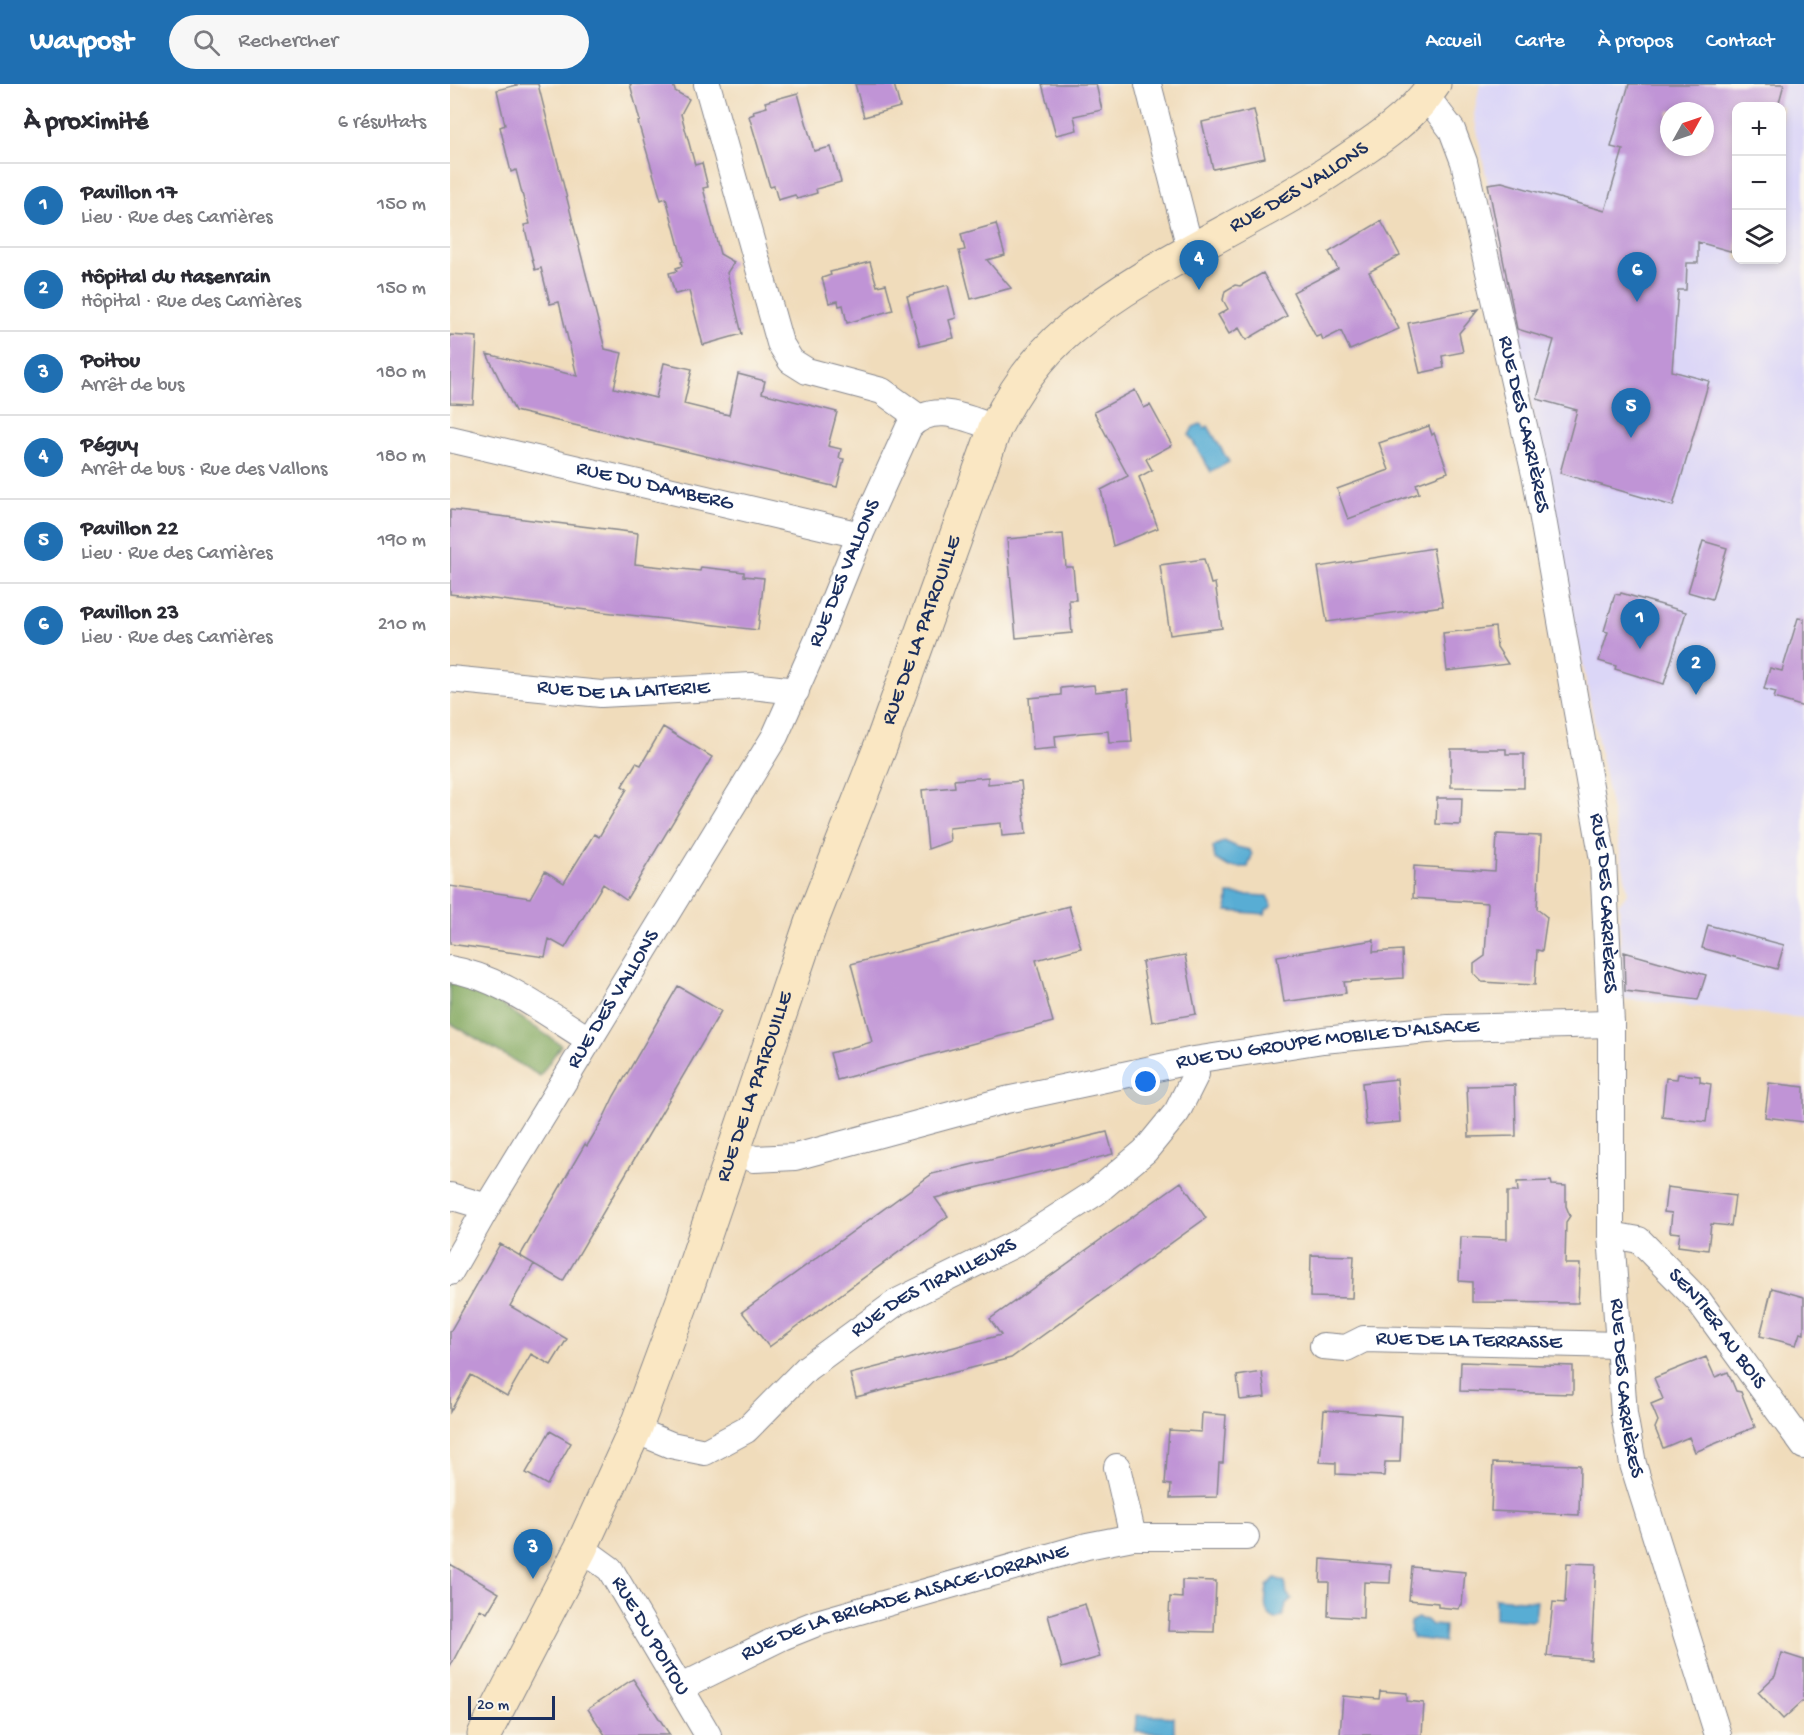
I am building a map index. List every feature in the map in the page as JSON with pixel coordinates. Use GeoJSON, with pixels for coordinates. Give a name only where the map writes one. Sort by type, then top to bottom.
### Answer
{"type":"FeatureCollection","features":[{"type":"Feature","properties":{"kind":"street"},"geometry":{"type":"LineString","coordinates":[[708,84],[780,344],[791,361],[807,371],[882,391],[918,417],[933,412],[948,413],[995,428]]}},
{"type":"Feature","properties":{"kind":"street"},"geometry":{"type":"LineString","coordinates":[[1148,84],[1191,252]]}},
{"type":"Feature","properties":{"kind":"street","name":"RUE DES VALLONS"},"geometry":{"type":"LineString","coordinates":[[995,428],[1011,396],[1068,331],[1124,291],[1313,183],[1370,145],[1430,90]]}},
{"type":"Feature","properties":{"kind":"street","name":"RUE DES CARRIÈRES"},"geometry":{"type":"LineString","coordinates":[[1430,90],[1452,130],[1464,162],[1536,479],[1603,860],[1611,1024],[1611,1235],[1624,1414],[1633,1464],[1718,1735]]}},
{"type":"Feature","properties":{"kind":"street","name":"RUE DES VALLONS"},"geometry":{"type":"LineString","coordinates":[[450,1272],[588,1039],[775,736],[796,691],[860,535],[909,427],[918,417]]}},
{"type":"Feature","properties":{"kind":"street","name":"RUE DE LA PATROUILLE"},"geometry":{"type":"LineString","coordinates":[[484,1735],[581,1548],[635,1430],[683,1299],[811,923],[881,744],[995,428]]}},
{"type":"Feature","properties":{"kind":"street","name":"RUE DU DAMBERG"},"geometry":{"type":"LineString","coordinates":[[450,439],[860,535]]}},
{"type":"Feature","properties":{"kind":"street","name":"RUE DE LA LAITERIE"},"geometry":{"type":"LineString","coordinates":[[450,680],[601,694],[752,686],[796,691]]}},
{"type":"Feature","properties":{"kind":"street"},"geometry":{"type":"LineString","coordinates":[[450,969],[468,972],[515,994],[588,1039]]}},
{"type":"Feature","properties":{"kind":"street","name":"RUE DU GROUPE MOBILE D'ALSACE"},"geometry":{"type":"LineString","coordinates":[[733,1151],[754,1159],[795,1156],[1006,1100],[1194,1060],[1323,1040],[1448,1028],[1611,1024]]}},
{"type":"Feature","properties":{"kind":"street","name":"RUE DES TIRAILLEURS"},"geometry":{"type":"LineString","coordinates":[[635,1430],[671,1445],[705,1452],[746,1430],[807,1368],[897,1302],[1017,1243],[1095,1193],[1145,1151],[1178,1112],[1196,1074],[1194,1060]]}},
{"type":"Feature","properties":{"kind":"street"},"geometry":{"type":"LineString","coordinates":[[450,1196],[487,1207]]}},
{"type":"Feature","properties":{"kind":"street","name":"SENTIER AU BOIS"},"geometry":{"type":"LineString","coordinates":[[1611,1235],[1639,1240],[1699,1301],[1804,1446]]}},
{"type":"Feature","properties":{"kind":"street","name":"RUE DE LA TERRASSE"},"geometry":{"type":"LineString","coordinates":[[1323,1346],[1346,1348],[1364,1339],[1619,1344]]}},
{"type":"Feature","properties":{"kind":"street"},"geometry":{"type":"LineString","coordinates":[[1117,1467],[1133,1537]]}},
{"type":"Feature","properties":{"kind":"street","name":"RUE DE LA BRIGADE ALSACE-LORRAINE"},"geometry":{"type":"LineString","coordinates":[[681,1687],[782,1637],[817,1623],[1087,1546],[1133,1537],[1246,1538]]}},
{"type":"Feature","properties":{"kind":"street","name":"RUE DU POITOU"},"geometry":{"type":"LineString","coordinates":[[581,1548],[610,1569],[708,1735]]}},
{"type":"Feature","properties":{"kind":"shaded area"},"geometry":{"type":"Polygon","coordinates":[[[1480,84],[1804,84],[1804,1018],[1623,999],[1619,904],[1628,892],[1474,115],[1480,84]]]}},
{"type":"Feature","properties":{"kind":"green space"},"geometry":{"type":"Polygon","coordinates":[[[450,983],[476,987],[561,1045],[540,1076],[450,1023],[450,983]]]}},
{"type":"Feature","properties":{"kind":"water"},"geometry":{"type":"Polygon","coordinates":[[[1200,424],[1205,428],[1208,426],[1229,462],[1211,472],[1189,435],[1193,427],[1200,424]]]}},
{"type":"Feature","properties":{"kind":"water"},"geometry":{"type":"Polygon","coordinates":[[[1224,841],[1250,850],[1252,855],[1248,867],[1229,867],[1215,859],[1213,847],[1224,841]]]}},
{"type":"Feature","properties":{"kind":"water"},"geometry":{"type":"Polygon","coordinates":[[[1228,894],[1267,896],[1272,906],[1266,910],[1265,914],[1227,911],[1228,894]]]}},
{"type":"Feature","properties":{"kind":"water"},"geometry":{"type":"Polygon","coordinates":[[[1275,1578],[1285,1582],[1287,1594],[1292,1599],[1286,1605],[1283,1616],[1276,1619],[1271,1617],[1266,1610],[1267,1586],[1275,1578]]]}},
{"type":"Feature","properties":{"kind":"water"},"geometry":{"type":"Polygon","coordinates":[[[1495,1598],[1537,1601],[1535,1618],[1532,1621],[1495,1618],[1495,1598]]]}},
{"type":"Feature","properties":{"kind":"water"},"geometry":{"type":"Polygon","coordinates":[[[1417,1618],[1426,1620],[1431,1625],[1445,1626],[1444,1642],[1413,1638],[1410,1632],[1411,1623],[1417,1618]]]}},
{"type":"Feature","properties":{"kind":"water"},"geometry":{"type":"Polygon","coordinates":[[[1137,1715],[1174,1717],[1174,1734],[1136,1732],[1137,1715]]]}},
{"type":"Feature","properties":{"kind":"building"},"geometry":{"type":"Polygon","coordinates":[[[521,84],[538,84],[605,349],[622,353],[614,388],[656,398],[664,363],[692,369],[684,404],[729,415],[738,374],[765,381],[762,393],[837,412],[828,446],[841,449],[839,458],[844,459],[837,487],[515,411],[487,354],[577,376],[559,302],[550,304],[541,268],[535,270],[524,225],[530,224],[516,170],[511,172],[500,127],[505,125],[497,90],[521,84]]]}},
{"type":"Feature","properties":{"kind":"building"},"geometry":{"type":"Polygon","coordinates":[[[630,84],[673,84],[675,91],[689,99],[681,114],[695,165],[702,163],[708,187],[703,188],[720,254],[734,262],[727,273],[742,334],[703,345],[689,291],[675,294],[669,273],[677,271],[676,268],[682,266],[683,261],[666,198],[661,200],[638,122],[640,121],[630,84]]]}},
{"type":"Feature","properties":{"kind":"building"},"geometry":{"type":"Polygon","coordinates":[[[855,84],[894,84],[900,107],[864,117],[855,84]]]}},
{"type":"Feature","properties":{"kind":"building"},"geometry":{"type":"Polygon","coordinates":[[[1042,84],[1096,84],[1102,110],[1074,116],[1077,130],[1056,135],[1042,84]]]}},
{"type":"Feature","properties":{"kind":"building"},"geometry":{"type":"Polygon","coordinates":[[[1629,84],[1784,84],[1779,102],[1732,102],[1732,252],[1698,242],[1698,263],[1687,263],[1686,290],[1678,290],[1672,371],[1709,381],[1673,506],[1560,473],[1577,410],[1537,399],[1554,340],[1517,329],[1488,184],[1502,182],[1605,211],[1623,150],[1611,147],[1629,84]]]}},
{"type":"Feature","properties":{"kind":"building"},"geometry":{"type":"Polygon","coordinates":[[[798,93],[814,151],[831,147],[841,182],[816,189],[817,193],[797,199],[795,195],[778,200],[774,186],[770,187],[749,116],[754,114],[753,111],[767,107],[765,102],[798,93]]]}},
{"type":"Feature","properties":{"kind":"building"},"geometry":{"type":"Polygon","coordinates":[[[1254,110],[1265,158],[1213,169],[1202,122],[1254,110]]]}},
{"type":"Feature","properties":{"kind":"building"},"geometry":{"type":"Polygon","coordinates":[[[1381,221],[1400,255],[1369,272],[1399,329],[1350,350],[1341,331],[1323,340],[1321,335],[1316,337],[1293,292],[1338,269],[1329,252],[1381,221]]]}},
{"type":"Feature","properties":{"kind":"building"},"geometry":{"type":"Polygon","coordinates":[[[996,224],[1005,255],[987,260],[1011,288],[971,299],[959,251],[965,250],[961,234],[996,224]]]}},
{"type":"Feature","properties":{"kind":"building"},"geometry":{"type":"Polygon","coordinates":[[[870,262],[877,286],[886,284],[893,310],[847,323],[843,305],[839,306],[838,301],[829,303],[822,278],[831,275],[830,272],[870,262]]]}},
{"type":"Feature","properties":{"kind":"building"},"geometry":{"type":"Polygon","coordinates":[[[1263,273],[1287,316],[1246,340],[1239,328],[1229,334],[1218,315],[1228,309],[1223,300],[1225,291],[1235,285],[1240,286],[1263,273]]]}},
{"type":"Feature","properties":{"kind":"building"},"geometry":{"type":"Polygon","coordinates":[[[948,285],[956,318],[949,320],[954,338],[920,346],[907,296],[948,285]]]}},
{"type":"Feature","properties":{"kind":"building"},"geometry":{"type":"Polygon","coordinates":[[[1479,309],[1459,333],[1463,352],[1442,356],[1444,368],[1420,373],[1408,323],[1479,309]]]}},
{"type":"Feature","properties":{"kind":"building"},"geometry":{"type":"Polygon","coordinates":[[[450,335],[477,337],[473,404],[450,403],[450,335]]]}},
{"type":"Feature","properties":{"kind":"building"},"geometry":{"type":"Polygon","coordinates":[[[1135,390],[1144,408],[1150,405],[1172,445],[1146,459],[1152,470],[1139,477],[1158,528],[1113,546],[1101,490],[1128,476],[1094,412],[1135,390]]]}},
{"type":"Feature","properties":{"kind":"building"},"geometry":{"type":"Polygon","coordinates":[[[1429,426],[1432,435],[1434,433],[1448,472],[1416,484],[1419,493],[1348,519],[1337,489],[1389,470],[1379,443],[1429,426]]]}},
{"type":"Feature","properties":{"kind":"building"},"geometry":{"type":"Polygon","coordinates":[[[450,510],[638,533],[635,564],[700,571],[701,567],[744,572],[744,576],[764,578],[758,630],[450,594],[450,510]]]}},
{"type":"Feature","properties":{"kind":"building"},"geometry":{"type":"Polygon","coordinates":[[[1063,534],[1066,567],[1073,567],[1076,600],[1069,600],[1072,633],[1016,638],[1007,539],[1063,534]]]}},
{"type":"Feature","properties":{"kind":"building"},"geometry":{"type":"Polygon","coordinates":[[[1703,541],[1727,548],[1712,599],[1688,592],[1703,541]]]}},
{"type":"Feature","properties":{"kind":"building"},"geometry":{"type":"Polygon","coordinates":[[[1433,548],[1443,606],[1327,622],[1318,567],[1433,548]]]}},
{"type":"Feature","properties":{"kind":"building"},"geometry":{"type":"Polygon","coordinates":[[[1204,559],[1211,584],[1215,583],[1222,628],[1170,635],[1160,565],[1204,559]]]}},
{"type":"Feature","properties":{"kind":"building"},"geometry":{"type":"Polygon","coordinates":[[[1621,593],[1686,612],[1664,684],[1615,669],[1616,666],[1599,661],[1608,632],[1604,631],[1615,594],[1620,595],[1621,593]]]}},
{"type":"Feature","properties":{"kind":"building"},"geometry":{"type":"Polygon","coordinates":[[[1798,618],[1804,619],[1804,707],[1774,698],[1776,692],[1764,689],[1770,668],[1782,671],[1798,618]]]}},
{"type":"Feature","properties":{"kind":"building"},"geometry":{"type":"Polygon","coordinates":[[[1495,627],[1497,647],[1508,664],[1447,671],[1443,633],[1495,627]]]}},
{"type":"Feature","properties":{"kind":"building"},"geometry":{"type":"Polygon","coordinates":[[[1094,685],[1095,692],[1128,689],[1132,742],[1109,743],[1108,731],[1082,733],[1055,736],[1056,748],[1033,750],[1029,698],[1061,695],[1061,688],[1094,685]]]}},
{"type":"Feature","properties":{"kind":"building"},"geometry":{"type":"Polygon","coordinates":[[[663,727],[712,757],[626,900],[603,884],[565,948],[549,939],[545,957],[450,944],[450,886],[530,898],[545,871],[564,883],[594,834],[599,837],[627,789],[622,786],[636,763],[641,765],[663,727]]]}},
{"type":"Feature","properties":{"kind":"building"},"geometry":{"type":"Polygon","coordinates":[[[1451,749],[1506,749],[1506,754],[1524,754],[1524,788],[1451,787],[1451,749]]]}},
{"type":"Feature","properties":{"kind":"building"},"geometry":{"type":"Polygon","coordinates":[[[988,777],[988,784],[1021,781],[1026,834],[1002,836],[1001,823],[949,828],[950,841],[928,849],[922,790],[955,787],[954,780],[988,777]]]}},
{"type":"Feature","properties":{"kind":"building"},"geometry":{"type":"Polygon","coordinates":[[[1437,798],[1462,798],[1461,825],[1436,824],[1437,798]]]}},
{"type":"Feature","properties":{"kind":"building"},"geometry":{"type":"Polygon","coordinates":[[[1497,834],[1541,836],[1537,909],[1547,917],[1542,951],[1537,950],[1535,985],[1482,982],[1474,974],[1474,964],[1485,956],[1488,903],[1413,898],[1414,866],[1495,871],[1497,834]]]}},
{"type":"Feature","properties":{"kind":"building"},"geometry":{"type":"Polygon","coordinates":[[[1069,906],[1081,948],[1036,960],[1053,1022],[837,1080],[830,1053],[872,1042],[851,964],[1069,906]]]}},
{"type":"Feature","properties":{"kind":"building"},"geometry":{"type":"Polygon","coordinates":[[[1708,925],[1784,945],[1777,969],[1702,948],[1708,925]]]}},
{"type":"Feature","properties":{"kind":"building"},"geometry":{"type":"Polygon","coordinates":[[[1374,940],[1373,952],[1402,950],[1403,978],[1344,982],[1346,993],[1284,1002],[1277,956],[1374,940]]]}},
{"type":"Feature","properties":{"kind":"building"},"geometry":{"type":"Polygon","coordinates":[[[1624,952],[1706,975],[1698,1000],[1625,991],[1624,952]]]}},
{"type":"Feature","properties":{"kind":"building"},"geometry":{"type":"Polygon","coordinates":[[[1185,955],[1196,1014],[1152,1022],[1142,962],[1185,955]]]}},
{"type":"Feature","properties":{"kind":"building"},"geometry":{"type":"Polygon","coordinates":[[[678,986],[721,1011],[563,1281],[520,1256],[585,1144],[587,1146],[602,1121],[614,1096],[678,986]]]}},
{"type":"Feature","properties":{"kind":"building"},"geometry":{"type":"Polygon","coordinates":[[[1678,1074],[1700,1076],[1700,1082],[1711,1084],[1706,1122],[1662,1117],[1666,1078],[1677,1079],[1678,1074]]]}},
{"type":"Feature","properties":{"kind":"building"},"geometry":{"type":"Polygon","coordinates":[[[1397,1079],[1400,1122],[1366,1125],[1362,1083],[1397,1079]]]}},
{"type":"Feature","properties":{"kind":"building"},"geometry":{"type":"Polygon","coordinates":[[[1769,1083],[1804,1087],[1804,1122],[1765,1117],[1769,1083]]]}},
{"type":"Feature","properties":{"kind":"building"},"geometry":{"type":"Polygon","coordinates":[[[1515,1085],[1516,1136],[1469,1137],[1467,1086],[1515,1085]]]}},
{"type":"Feature","properties":{"kind":"building"},"geometry":{"type":"Polygon","coordinates":[[[1107,1132],[1113,1154],[935,1198],[948,1216],[769,1347],[742,1312],[932,1174],[1107,1132]]]}},
{"type":"Feature","properties":{"kind":"building"},"geometry":{"type":"Polygon","coordinates":[[[1551,1181],[1552,1185],[1566,1186],[1566,1206],[1570,1216],[1566,1222],[1565,1264],[1580,1264],[1578,1303],[1472,1302],[1472,1282],[1459,1281],[1461,1237],[1507,1239],[1507,1192],[1518,1192],[1517,1182],[1551,1181]]]}},
{"type":"Feature","properties":{"kind":"building"},"geometry":{"type":"Polygon","coordinates":[[[1181,1182],[1206,1218],[1011,1358],[856,1397],[850,1374],[1001,1335],[990,1319],[1181,1182]]]}},
{"type":"Feature","properties":{"kind":"building"},"geometry":{"type":"Polygon","coordinates":[[[1667,1187],[1735,1196],[1731,1226],[1711,1224],[1708,1250],[1678,1246],[1680,1233],[1670,1232],[1672,1213],[1664,1212],[1667,1187]]]}},
{"type":"Feature","properties":{"kind":"building"},"geometry":{"type":"Polygon","coordinates":[[[500,1244],[534,1264],[510,1306],[567,1339],[551,1365],[531,1354],[507,1396],[471,1375],[450,1412],[450,1332],[500,1244]]]}},
{"type":"Feature","properties":{"kind":"building"},"geometry":{"type":"Polygon","coordinates":[[[1311,1255],[1354,1256],[1352,1298],[1310,1297],[1311,1255]]]}},
{"type":"Feature","properties":{"kind":"building"},"geometry":{"type":"Polygon","coordinates":[[[1772,1288],[1804,1297],[1804,1334],[1800,1333],[1796,1345],[1760,1336],[1772,1288]]]}},
{"type":"Feature","properties":{"kind":"building"},"geometry":{"type":"Polygon","coordinates":[[[1706,1357],[1715,1377],[1728,1372],[1736,1391],[1741,1392],[1755,1427],[1695,1452],[1689,1437],[1663,1448],[1655,1428],[1658,1421],[1651,1404],[1663,1399],[1654,1378],[1706,1357]]]}},
{"type":"Feature","properties":{"kind":"building"},"geometry":{"type":"Polygon","coordinates":[[[1461,1362],[1573,1366],[1573,1394],[1460,1391],[1461,1362]]]}},
{"type":"Feature","properties":{"kind":"building"},"geometry":{"type":"Polygon","coordinates":[[[1262,1372],[1265,1397],[1240,1400],[1237,1376],[1262,1372]]]}},
{"type":"Feature","properties":{"kind":"building"},"geometry":{"type":"Polygon","coordinates":[[[1324,1410],[1402,1416],[1400,1462],[1385,1462],[1384,1476],[1336,1474],[1336,1463],[1320,1462],[1324,1410]]]}},
{"type":"Feature","properties":{"kind":"building"},"geometry":{"type":"Polygon","coordinates":[[[1202,1413],[1226,1415],[1223,1463],[1219,1463],[1217,1497],[1170,1498],[1171,1485],[1165,1484],[1169,1430],[1201,1432],[1202,1413]]]}},
{"type":"Feature","properties":{"kind":"building"},"geometry":{"type":"Polygon","coordinates":[[[550,1431],[571,1443],[547,1485],[526,1473],[550,1431]]]}},
{"type":"Feature","properties":{"kind":"building"},"geometry":{"type":"Polygon","coordinates":[[[1493,1463],[1580,1465],[1579,1515],[1491,1511],[1493,1463]]]}},
{"type":"Feature","properties":{"kind":"building"},"geometry":{"type":"Polygon","coordinates":[[[1321,1559],[1391,1565],[1390,1583],[1364,1582],[1363,1618],[1328,1616],[1329,1582],[1320,1582],[1321,1559]]]}},
{"type":"Feature","properties":{"kind":"building"},"geometry":{"type":"Polygon","coordinates":[[[1567,1563],[1596,1564],[1591,1660],[1547,1656],[1553,1602],[1565,1603],[1567,1563]]]}},
{"type":"Feature","properties":{"kind":"building"},"geometry":{"type":"Polygon","coordinates":[[[450,1564],[499,1593],[487,1613],[480,1609],[450,1667],[450,1564]]]}},
{"type":"Feature","properties":{"kind":"building"},"geometry":{"type":"Polygon","coordinates":[[[1412,1567],[1465,1572],[1462,1605],[1459,1609],[1438,1607],[1438,1603],[1409,1600],[1412,1567]]]}},
{"type":"Feature","properties":{"kind":"building"},"geometry":{"type":"Polygon","coordinates":[[[1182,1580],[1216,1581],[1214,1632],[1168,1631],[1170,1597],[1182,1598],[1182,1580]]]}},
{"type":"Feature","properties":{"kind":"building"},"geometry":{"type":"Polygon","coordinates":[[[1085,1604],[1100,1657],[1062,1668],[1048,1615],[1085,1604]]]}},
{"type":"Feature","properties":{"kind":"building"},"geometry":{"type":"Polygon","coordinates":[[[1782,1653],[1804,1660],[1804,1700],[1783,1719],[1758,1692],[1775,1676],[1782,1653]]]}},
{"type":"Feature","properties":{"kind":"building"},"geometry":{"type":"Polygon","coordinates":[[[633,1679],[670,1735],[605,1735],[588,1709],[633,1679]]]}},
{"type":"Feature","properties":{"kind":"building"},"geometry":{"type":"Polygon","coordinates":[[[1380,1691],[1407,1693],[1407,1701],[1424,1703],[1422,1735],[1340,1735],[1343,1696],[1379,1699],[1380,1691]]]}},
{"type":"Feature","properties":{"kind":"place","name":"Péguy"},"geometry":{"type":"Point","coordinates":[1199,290]}},
{"type":"Feature","properties":{"kind":"place","name":"Pavillon 23"},"geometry":{"type":"Point","coordinates":[1637,302]}},
{"type":"Feature","properties":{"kind":"place","name":"Pavillon 22"},"geometry":{"type":"Point","coordinates":[1631,438]}},
{"type":"Feature","properties":{"kind":"place","name":"Pavillon 17"},"geometry":{"type":"Point","coordinates":[1640,649]}},
{"type":"Feature","properties":{"kind":"place","name":"Hôpital du Hasenrain"},"geometry":{"type":"Point","coordinates":[1696,695]}},
{"type":"Feature","properties":{"kind":"place","name":"Poitou"},"geometry":{"type":"Point","coordinates":[533,1579]}}]}
